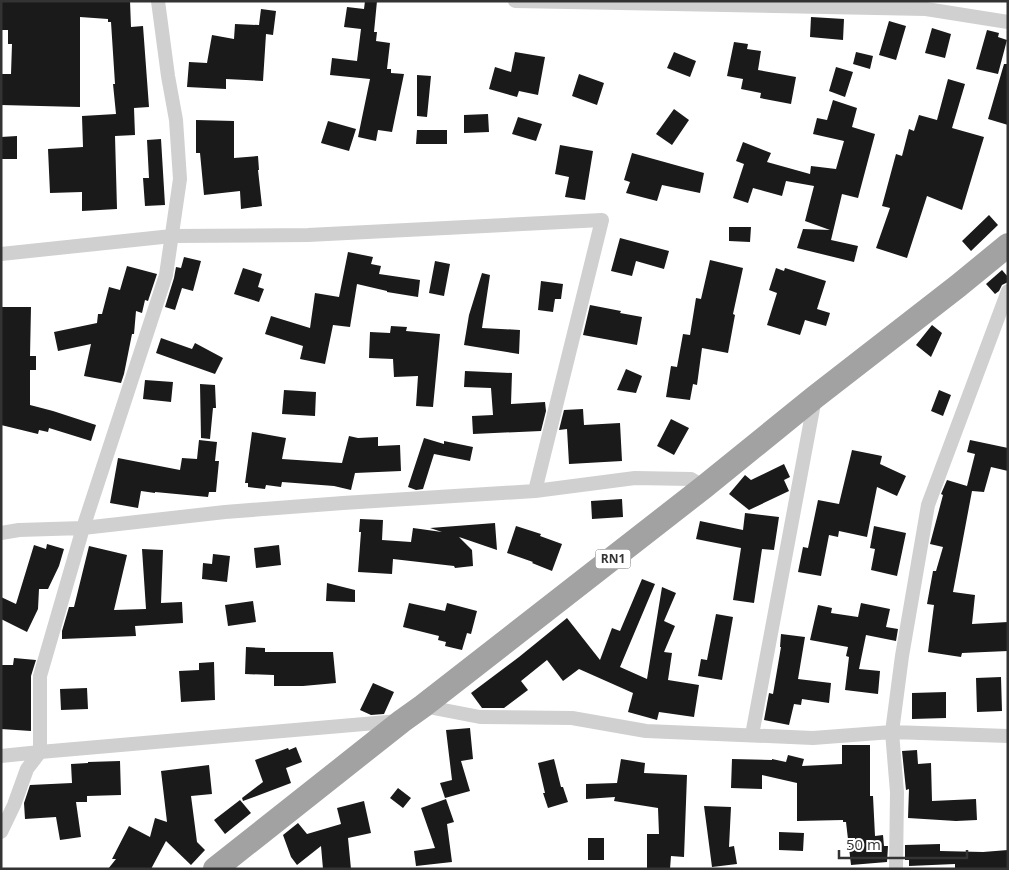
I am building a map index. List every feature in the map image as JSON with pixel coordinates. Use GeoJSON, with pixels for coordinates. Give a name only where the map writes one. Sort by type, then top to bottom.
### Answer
{"type":"FeatureCollection","features":[{"type":"Feature","properties":{"kind":"highway","name":"RN1"},"geometry":{"type":"LineString","coordinates":[[215,869],[402,721],[704,487],[1008,245]]}},
{"type":"Feature","properties":{"kind":"street"},"geometry":{"type":"LineString","coordinates":[[1,832],[14,805],[27,769],[40,752],[40,676],[83,528],[166,275],[180,179],[176,120],[158,1]]}},
{"type":"Feature","properties":{"kind":"street"},"geometry":{"type":"LineString","coordinates":[[515,1],[926,9],[1008,22]]}},
{"type":"Feature","properties":{"kind":"street"},"geometry":{"type":"LineString","coordinates":[[1,254],[172,236],[308,235],[602,220],[534,491]]}},
{"type":"Feature","properties":{"kind":"street"},"geometry":{"type":"LineString","coordinates":[[896,869],[898,792],[892,732],[902,656],[928,505],[1008,291]]}},
{"type":"Feature","properties":{"kind":"street"},"geometry":{"type":"LineString","coordinates":[[752,735],[815,397]]}},
{"type":"Feature","properties":{"kind":"street"},"geometry":{"type":"LineString","coordinates":[[1,533],[19,530],[83,528],[225,512],[534,491],[635,478],[691,479],[704,487]]}},
{"type":"Feature","properties":{"kind":"street"},"geometry":{"type":"LineString","coordinates":[[423,706],[480,717],[572,718],[646,731],[814,738],[892,732],[1008,736]]}},
{"type":"Feature","properties":{"kind":"street"},"geometry":{"type":"LineString","coordinates":[[1,756],[402,721]]}},
{"type":"Feature","properties":{"kind":"building"},"geometry":{"type":"Polygon","coordinates":[[[1,1],[130,1],[131,27],[143,26],[149,107],[134,108],[135,135],[115,136],[117,209],[82,211],[82,192],[50,193],[48,149],[83,147],[82,116],[116,114],[111,22],[108,22],[108,19],[80,17],[80,107],[1,105],[1,74],[11,74],[12,44],[8,44],[8,30],[1,30],[1,1]]]}},
{"type":"Feature","properties":{"kind":"building"},"geometry":{"type":"Polygon","coordinates":[[[365,1],[377,1],[374,32],[377,32],[376,41],[390,43],[387,69],[391,69],[391,73],[404,74],[392,132],[378,130],[376,141],[358,137],[370,79],[330,75],[332,58],[357,61],[361,29],[344,27],[347,7],[364,9],[365,1]]]}},
{"type":"Feature","properties":{"kind":"building"},"geometry":{"type":"Polygon","coordinates":[[[261,9],[276,11],[273,35],[266,34],[263,81],[226,79],[226,89],[187,87],[189,62],[207,63],[212,35],[234,39],[235,24],[259,25],[261,9]]]}},
{"type":"Feature","properties":{"kind":"building"},"geometry":{"type":"Polygon","coordinates":[[[811,17],[844,19],[843,40],[810,37],[811,17]]]}},
{"type":"Feature","properties":{"kind":"building"},"geometry":{"type":"Polygon","coordinates":[[[889,21],[906,26],[896,60],[879,55],[889,21]]]}},
{"type":"Feature","properties":{"kind":"building"},"geometry":{"type":"Polygon","coordinates":[[[932,28],[951,34],[945,58],[925,53],[932,28]]]}},
{"type":"Feature","properties":{"kind":"building"},"geometry":{"type":"Polygon","coordinates":[[[987,30],[999,33],[998,37],[1007,40],[998,74],[976,69],[987,30]]]}},
{"type":"Feature","properties":{"kind":"building"},"geometry":{"type":"Polygon","coordinates":[[[734,42],[748,44],[747,49],[761,51],[758,70],[796,77],[791,104],[760,98],[761,93],[741,89],[743,79],[727,76],[734,42]]]}},
{"type":"Feature","properties":{"kind":"building"},"geometry":{"type":"Polygon","coordinates":[[[515,52],[545,57],[538,95],[519,91],[517,97],[489,89],[495,67],[511,72],[515,52]]]}},
{"type":"Feature","properties":{"kind":"building"},"geometry":{"type":"Polygon","coordinates":[[[674,52],[696,61],[690,77],[667,68],[674,52]]]}},
{"type":"Feature","properties":{"kind":"building"},"geometry":{"type":"Polygon","coordinates":[[[856,52],[873,56],[870,69],[853,64],[856,52]]]}},
{"type":"Feature","properties":{"kind":"building"},"geometry":{"type":"Polygon","coordinates":[[[1004,64],[1008,64],[1008,125],[988,119],[1004,64]]]}},
{"type":"Feature","properties":{"kind":"building"},"geometry":{"type":"Polygon","coordinates":[[[836,67],[853,72],[845,97],[829,91],[836,67]]]}},
{"type":"Feature","properties":{"kind":"building"},"geometry":{"type":"Polygon","coordinates":[[[579,74],[604,83],[597,105],[572,96],[579,74]]]}},
{"type":"Feature","properties":{"kind":"building"},"geometry":{"type":"Polygon","coordinates":[[[417,75],[431,76],[427,117],[417,116],[417,75]]]}},
{"type":"Feature","properties":{"kind":"building"},"geometry":{"type":"Polygon","coordinates":[[[948,79],[965,84],[952,128],[984,137],[962,210],[927,196],[907,258],[876,248],[890,208],[882,206],[896,154],[902,156],[909,129],[914,131],[919,115],[937,120],[948,79]]]}},
{"type":"Feature","properties":{"kind":"building"},"geometry":{"type":"Polygon","coordinates":[[[833,100],[857,108],[852,127],[875,134],[858,198],[842,194],[831,240],[858,246],[854,262],[797,248],[803,229],[830,230],[805,221],[814,186],[786,181],[782,196],[753,188],[748,203],[733,198],[744,164],[736,161],[743,142],[771,153],[767,162],[810,174],[811,166],[836,169],[844,141],[813,134],[817,118],[827,120],[833,100]]]}},
{"type":"Feature","properties":{"kind":"building"},"geometry":{"type":"Polygon","coordinates":[[[674,109],[689,120],[672,145],[656,134],[674,109]]]}},
{"type":"Feature","properties":{"kind":"building"},"geometry":{"type":"Polygon","coordinates":[[[488,114],[489,132],[464,133],[464,115],[488,114]]]}},
{"type":"Feature","properties":{"kind":"building"},"geometry":{"type":"Polygon","coordinates":[[[518,117],[542,124],[536,141],[512,134],[518,117]]]}},
{"type":"Feature","properties":{"kind":"building"},"geometry":{"type":"Polygon","coordinates":[[[196,120],[234,121],[234,158],[258,156],[262,206],[241,209],[240,191],[204,195],[200,153],[196,153],[196,120]]]}},
{"type":"Feature","properties":{"kind":"building"},"geometry":{"type":"Polygon","coordinates":[[[328,121],[356,129],[349,151],[321,143],[328,121]]]}},
{"type":"Feature","properties":{"kind":"building"},"geometry":{"type":"Polygon","coordinates":[[[417,130],[447,130],[447,144],[416,144],[417,130]]]}},
{"type":"Feature","properties":{"kind":"building"},"geometry":{"type":"Polygon","coordinates":[[[17,136],[17,159],[1,159],[1,137],[17,136]]]}},
{"type":"Feature","properties":{"kind":"building"},"geometry":{"type":"Polygon","coordinates":[[[161,139],[165,205],[145,206],[143,178],[149,178],[147,140],[161,139]]]}},
{"type":"Feature","properties":{"kind":"building"},"geometry":{"type":"Polygon","coordinates":[[[560,145],[593,151],[585,200],[565,197],[569,177],[555,174],[560,145]]]}},
{"type":"Feature","properties":{"kind":"building"},"geometry":{"type":"Polygon","coordinates":[[[632,153],[704,173],[700,193],[662,185],[657,201],[626,193],[630,182],[624,180],[632,153]]]}},
{"type":"Feature","properties":{"kind":"building"},"geometry":{"type":"Polygon","coordinates":[[[989,215],[998,225],[971,251],[962,241],[989,215]]]}},
{"type":"Feature","properties":{"kind":"building"},"geometry":{"type":"Polygon","coordinates":[[[729,227],[751,227],[750,242],[729,241],[729,227]]]}},
{"type":"Feature","properties":{"kind":"building"},"geometry":{"type":"Polygon","coordinates":[[[620,238],[669,251],[664,269],[636,261],[632,276],[611,271],[620,238]]]}},
{"type":"Feature","properties":{"kind":"building"},"geometry":{"type":"Polygon","coordinates":[[[348,252],[373,257],[371,264],[381,266],[379,274],[420,280],[418,297],[387,292],[357,284],[350,327],[333,325],[325,364],[300,359],[303,346],[265,334],[271,316],[310,328],[315,293],[339,297],[348,252]]]}},
{"type":"Feature","properties":{"kind":"building"},"geometry":{"type":"Polygon","coordinates":[[[184,257],[201,261],[193,291],[182,288],[175,310],[165,307],[176,267],[181,268],[184,257]]]}},
{"type":"Feature","properties":{"kind":"building"},"geometry":{"type":"Polygon","coordinates":[[[710,260],[743,268],[733,314],[735,315],[728,353],[702,348],[697,385],[693,384],[690,400],[666,397],[671,366],[677,367],[683,334],[690,335],[696,298],[701,299],[710,260]]]}},
{"type":"Feature","properties":{"kind":"building"},"geometry":{"type":"Polygon","coordinates":[[[435,261],[450,264],[444,296],[429,293],[435,261]]]}},
{"type":"Feature","properties":{"kind":"building"},"geometry":{"type":"Polygon","coordinates":[[[127,266],[157,274],[148,301],[145,300],[142,313],[136,311],[134,334],[132,334],[121,383],[84,376],[91,344],[58,351],[54,332],[97,323],[98,314],[102,314],[109,287],[120,290],[127,266]]]}},
{"type":"Feature","properties":{"kind":"building"},"geometry":{"type":"Polygon","coordinates":[[[243,268],[262,274],[258,287],[264,289],[259,302],[234,294],[243,268]]]}},
{"type":"Feature","properties":{"kind":"building"},"geometry":{"type":"Polygon","coordinates":[[[776,268],[784,271],[785,268],[826,281],[817,309],[830,313],[826,326],[805,320],[800,335],[767,325],[777,293],[769,290],[776,268]]]}},
{"type":"Feature","properties":{"kind":"building"},"geometry":{"type":"Polygon","coordinates":[[[1002,270],[1008,277],[1008,282],[1002,285],[995,294],[986,284],[1002,270]]]}},
{"type":"Feature","properties":{"kind":"building"},"geometry":{"type":"Polygon","coordinates":[[[482,273],[490,275],[482,328],[520,330],[519,354],[464,345],[469,315],[482,273]]]}},
{"type":"Feature","properties":{"kind":"building"},"geometry":{"type":"Polygon","coordinates":[[[541,281],[563,284],[561,299],[555,299],[553,312],[538,310],[541,281]]]}},
{"type":"Feature","properties":{"kind":"building"},"geometry":{"type":"Polygon","coordinates":[[[590,305],[642,317],[637,345],[583,335],[590,305]]]}},
{"type":"Feature","properties":{"kind":"building"},"geometry":{"type":"Polygon","coordinates":[[[1,307],[31,307],[30,356],[36,356],[36,370],[30,370],[30,405],[96,425],[91,441],[49,428],[48,432],[39,430],[38,434],[1,425],[1,307]]]}},
{"type":"Feature","properties":{"kind":"building"},"geometry":{"type":"Polygon","coordinates":[[[932,325],[942,333],[931,357],[916,345],[932,325]]]}},
{"type":"Feature","properties":{"kind":"building"},"geometry":{"type":"Polygon","coordinates":[[[391,326],[407,327],[406,331],[440,334],[433,407],[416,406],[418,376],[394,377],[393,359],[369,358],[370,332],[390,333],[391,326]]]}},
{"type":"Feature","properties":{"kind":"building"},"geometry":{"type":"Polygon","coordinates":[[[161,338],[192,349],[195,343],[223,358],[215,374],[156,353],[161,338]]]}},
{"type":"Feature","properties":{"kind":"building"},"geometry":{"type":"Polygon","coordinates":[[[626,369],[642,376],[636,393],[617,390],[626,369]]]}},
{"type":"Feature","properties":{"kind":"building"},"geometry":{"type":"Polygon","coordinates":[[[465,371],[512,373],[511,404],[545,402],[546,411],[541,431],[473,434],[472,416],[493,415],[491,388],[464,387],[465,371]]]}},
{"type":"Feature","properties":{"kind":"building"},"geometry":{"type":"Polygon","coordinates":[[[145,380],[173,382],[171,402],[143,399],[145,380]]]}},
{"type":"Feature","properties":{"kind":"building"},"geometry":{"type":"Polygon","coordinates":[[[200,384],[215,385],[216,408],[213,408],[210,439],[201,438],[200,384]]]}},
{"type":"Feature","properties":{"kind":"building"},"geometry":{"type":"Polygon","coordinates":[[[284,390],[316,392],[315,416],[282,414],[284,390]]]}},
{"type":"Feature","properties":{"kind":"building"},"geometry":{"type":"Polygon","coordinates":[[[939,390],[951,395],[943,416],[931,411],[939,390]]]}},
{"type":"Feature","properties":{"kind":"building"},"geometry":{"type":"Polygon","coordinates":[[[583,409],[584,425],[620,423],[622,461],[569,464],[567,429],[559,430],[564,410],[583,409]]]}},
{"type":"Feature","properties":{"kind":"building"},"geometry":{"type":"Polygon","coordinates":[[[671,419],[689,428],[674,455],[657,446],[671,419]]]}},
{"type":"Feature","properties":{"kind":"building"},"geometry":{"type":"Polygon","coordinates":[[[252,432],[286,438],[282,459],[342,463],[349,436],[358,438],[378,437],[378,446],[400,445],[401,471],[355,473],[351,490],[334,486],[282,482],[281,487],[266,485],[265,489],[248,487],[248,483],[245,483],[252,432]]]}},
{"type":"Feature","properties":{"kind":"building"},"geometry":{"type":"Polygon","coordinates":[[[424,438],[444,444],[444,441],[473,447],[470,461],[434,454],[423,489],[416,490],[408,487],[424,438]]]}},
{"type":"Feature","properties":{"kind":"building"},"geometry":{"type":"Polygon","coordinates":[[[199,440],[217,442],[215,461],[219,461],[216,492],[209,492],[208,497],[141,491],[138,508],[110,503],[118,458],[180,470],[182,458],[197,459],[199,440]]]}},
{"type":"Feature","properties":{"kind":"building"},"geometry":{"type":"Polygon","coordinates":[[[970,440],[1008,448],[1008,471],[991,467],[984,492],[972,491],[953,592],[975,595],[972,624],[1008,622],[1008,651],[962,653],[961,657],[928,652],[934,605],[927,604],[933,571],[936,571],[943,547],[930,544],[943,495],[941,494],[947,480],[967,486],[975,454],[967,452],[970,440]]]}},
{"type":"Feature","properties":{"kind":"building"},"geometry":{"type":"Polygon","coordinates":[[[852,450],[882,456],[880,464],[906,476],[897,496],[877,487],[867,537],[839,531],[838,537],[829,535],[821,576],[798,572],[803,547],[808,548],[818,500],[839,504],[852,450]]]}},
{"type":"Feature","properties":{"kind":"building"},"geometry":{"type":"Polygon","coordinates":[[[784,464],[790,477],[784,480],[789,491],[749,510],[729,494],[745,475],[751,480],[784,464]]]}},
{"type":"Feature","properties":{"kind":"building"},"geometry":{"type":"Polygon","coordinates":[[[622,499],[623,517],[592,519],[591,501],[622,499]]]}},
{"type":"Feature","properties":{"kind":"building"},"geometry":{"type":"Polygon","coordinates":[[[745,513],[779,517],[774,550],[762,549],[754,603],[733,600],[741,548],[696,539],[700,521],[743,530],[745,513]]]}},
{"type":"Feature","properties":{"kind":"building"},"geometry":{"type":"Polygon","coordinates":[[[360,519],[383,520],[382,540],[411,542],[413,528],[442,532],[430,528],[495,523],[497,550],[459,537],[472,550],[473,566],[455,568],[454,566],[393,559],[392,574],[358,572],[360,519]]]}},
{"type":"Feature","properties":{"kind":"building"},"geometry":{"type":"Polygon","coordinates":[[[516,526],[541,534],[540,536],[562,544],[552,571],[507,553],[516,526]]]}},
{"type":"Feature","properties":{"kind":"building"},"geometry":{"type":"Polygon","coordinates":[[[874,526],[906,533],[897,576],[871,570],[875,549],[870,548],[874,526]]]}},
{"type":"Feature","properties":{"kind":"building"},"geometry":{"type":"Polygon","coordinates":[[[47,544],[64,549],[59,566],[48,589],[39,589],[38,609],[27,632],[1,619],[1,597],[16,604],[34,545],[46,549],[47,544]]]}},
{"type":"Feature","properties":{"kind":"building"},"geometry":{"type":"Polygon","coordinates":[[[279,545],[281,565],[256,568],[254,548],[279,545]]]}},
{"type":"Feature","properties":{"kind":"building"},"geometry":{"type":"Polygon","coordinates":[[[89,546],[127,555],[114,610],[146,609],[142,549],[163,550],[161,603],[182,602],[183,623],[135,626],[136,636],[62,639],[62,631],[69,607],[74,607],[89,546]]]}},
{"type":"Feature","properties":{"kind":"building"},"geometry":{"type":"Polygon","coordinates":[[[213,554],[230,556],[227,582],[202,579],[203,563],[212,564],[213,554]]]}},
{"type":"Feature","properties":{"kind":"building"},"geometry":{"type":"Polygon","coordinates":[[[642,579],[655,584],[620,667],[647,679],[662,587],[676,593],[664,621],[675,626],[664,652],[672,653],[668,680],[699,685],[694,717],[659,712],[657,720],[628,712],[633,693],[579,669],[563,681],[547,660],[521,681],[528,690],[504,708],[482,708],[471,693],[567,618],[600,660],[612,628],[620,631],[642,579]]]}},
{"type":"Feature","properties":{"kind":"building"},"geometry":{"type":"Polygon","coordinates":[[[327,583],[355,590],[355,602],[326,601],[327,583]]]}},
{"type":"Feature","properties":{"kind":"building"},"geometry":{"type":"Polygon","coordinates":[[[253,601],[256,622],[228,626],[225,605],[253,601]]]}},
{"type":"Feature","properties":{"kind":"building"},"geometry":{"type":"Polygon","coordinates":[[[409,603],[445,611],[447,603],[477,611],[471,634],[467,633],[462,650],[445,646],[446,642],[438,640],[439,636],[403,627],[409,603]]]}},
{"type":"Feature","properties":{"kind":"building"},"geometry":{"type":"Polygon","coordinates":[[[861,603],[890,609],[886,627],[898,629],[896,641],[866,635],[859,669],[880,671],[878,694],[845,690],[849,657],[846,656],[848,647],[810,640],[818,605],[832,608],[831,613],[858,617],[861,603]]]}},
{"type":"Feature","properties":{"kind":"building"},"geometry":{"type":"Polygon","coordinates":[[[716,614],[733,617],[722,680],[698,676],[701,659],[707,660],[716,614]]]}},
{"type":"Feature","properties":{"kind":"building"},"geometry":{"type":"Polygon","coordinates":[[[781,634],[805,637],[798,679],[831,683],[829,703],[802,699],[801,705],[794,704],[789,725],[764,720],[769,693],[773,694],[781,647],[781,634]]]}},
{"type":"Feature","properties":{"kind":"building"},"geometry":{"type":"Polygon","coordinates":[[[246,647],[265,648],[265,652],[333,652],[336,683],[274,686],[274,675],[245,674],[246,647]]]}},
{"type":"Feature","properties":{"kind":"building"},"geometry":{"type":"Polygon","coordinates":[[[14,658],[36,660],[31,676],[31,731],[1,729],[1,665],[13,665],[14,658]]]}},
{"type":"Feature","properties":{"kind":"building"},"geometry":{"type":"Polygon","coordinates":[[[214,662],[215,700],[181,702],[179,671],[199,670],[199,663],[214,662]]]}},
{"type":"Feature","properties":{"kind":"building"},"geometry":{"type":"Polygon","coordinates":[[[1001,677],[1002,711],[977,712],[976,678],[1001,677]]]}},
{"type":"Feature","properties":{"kind":"building"},"geometry":{"type":"Polygon","coordinates":[[[373,683],[394,692],[384,714],[371,715],[360,710],[373,683]]]}},
{"type":"Feature","properties":{"kind":"building"},"geometry":{"type":"Polygon","coordinates":[[[87,688],[88,709],[61,710],[60,689],[87,688]]]}},
{"type":"Feature","properties":{"kind":"building"},"geometry":{"type":"Polygon","coordinates":[[[946,692],[946,718],[912,719],[912,693],[946,692]]]}},
{"type":"Feature","properties":{"kind":"building"},"geometry":{"type":"Polygon","coordinates":[[[470,728],[473,759],[461,761],[470,791],[445,798],[440,783],[452,780],[446,730],[470,728]]]}},
{"type":"Feature","properties":{"kind":"building"},"geometry":{"type":"Polygon","coordinates":[[[842,745],[870,745],[870,796],[873,796],[875,836],[883,835],[884,846],[888,846],[887,862],[851,865],[846,822],[843,822],[843,820],[797,821],[797,783],[762,775],[762,789],[731,788],[732,759],[772,759],[786,762],[788,755],[804,759],[802,766],[842,764],[842,745]]]}},
{"type":"Feature","properties":{"kind":"building"},"geometry":{"type":"Polygon","coordinates":[[[296,747],[302,762],[286,768],[291,783],[243,801],[242,798],[263,782],[255,760],[296,747]]]}},
{"type":"Feature","properties":{"kind":"building"},"geometry":{"type":"Polygon","coordinates":[[[917,750],[918,764],[931,763],[932,801],[976,799],[977,820],[956,821],[908,818],[909,789],[906,790],[902,751],[917,750]]]}},
{"type":"Feature","properties":{"kind":"building"},"geometry":{"type":"Polygon","coordinates":[[[554,759],[561,787],[563,787],[568,802],[548,808],[543,793],[545,793],[538,763],[554,759]]]}},
{"type":"Feature","properties":{"kind":"building"},"geometry":{"type":"Polygon","coordinates":[[[621,759],[645,763],[644,773],[687,775],[684,857],[671,856],[670,869],[647,869],[647,834],[659,834],[658,808],[614,801],[615,797],[586,799],[586,784],[617,783],[621,759]]]}},
{"type":"Feature","properties":{"kind":"building"},"geometry":{"type":"Polygon","coordinates":[[[120,761],[121,795],[87,796],[87,802],[76,802],[81,837],[60,840],[56,817],[25,819],[24,803],[30,785],[72,783],[71,764],[120,761]]]}},
{"type":"Feature","properties":{"kind":"building"},"geometry":{"type":"Polygon","coordinates":[[[209,765],[212,794],[191,796],[197,842],[205,850],[191,865],[166,841],[151,869],[108,869],[116,859],[112,859],[129,826],[150,837],[155,818],[167,822],[161,771],[209,765]]]}},
{"type":"Feature","properties":{"kind":"building"},"geometry":{"type":"Polygon","coordinates":[[[398,788],[411,798],[403,808],[390,798],[398,788]]]}},
{"type":"Feature","properties":{"kind":"building"},"geometry":{"type":"Polygon","coordinates":[[[446,799],[454,822],[447,824],[452,862],[416,866],[414,851],[435,848],[421,808],[446,799]]]}},
{"type":"Feature","properties":{"kind":"building"},"geometry":{"type":"Polygon","coordinates":[[[240,800],[251,813],[225,834],[214,820],[240,800]]]}},
{"type":"Feature","properties":{"kind":"building"},"geometry":{"type":"Polygon","coordinates":[[[364,801],[371,833],[348,838],[351,869],[323,869],[321,846],[297,865],[291,857],[283,835],[298,823],[307,834],[341,824],[337,808],[364,801]]]}},
{"type":"Feature","properties":{"kind":"building"},"geometry":{"type":"Polygon","coordinates":[[[704,806],[731,807],[729,847],[734,846],[737,864],[712,867],[704,806]]]}},
{"type":"Feature","properties":{"kind":"building"},"geometry":{"type":"Polygon","coordinates":[[[779,832],[804,833],[803,851],[779,850],[779,832]]]}},
{"type":"Feature","properties":{"kind":"building"},"geometry":{"type":"Polygon","coordinates":[[[588,838],[604,838],[604,860],[588,860],[588,838]]]}},
{"type":"Feature","properties":{"kind":"building"},"geometry":{"type":"Polygon","coordinates":[[[940,844],[940,851],[983,852],[1008,850],[1008,869],[955,869],[955,864],[909,866],[909,860],[905,860],[905,845],[940,844]]]}}]}
